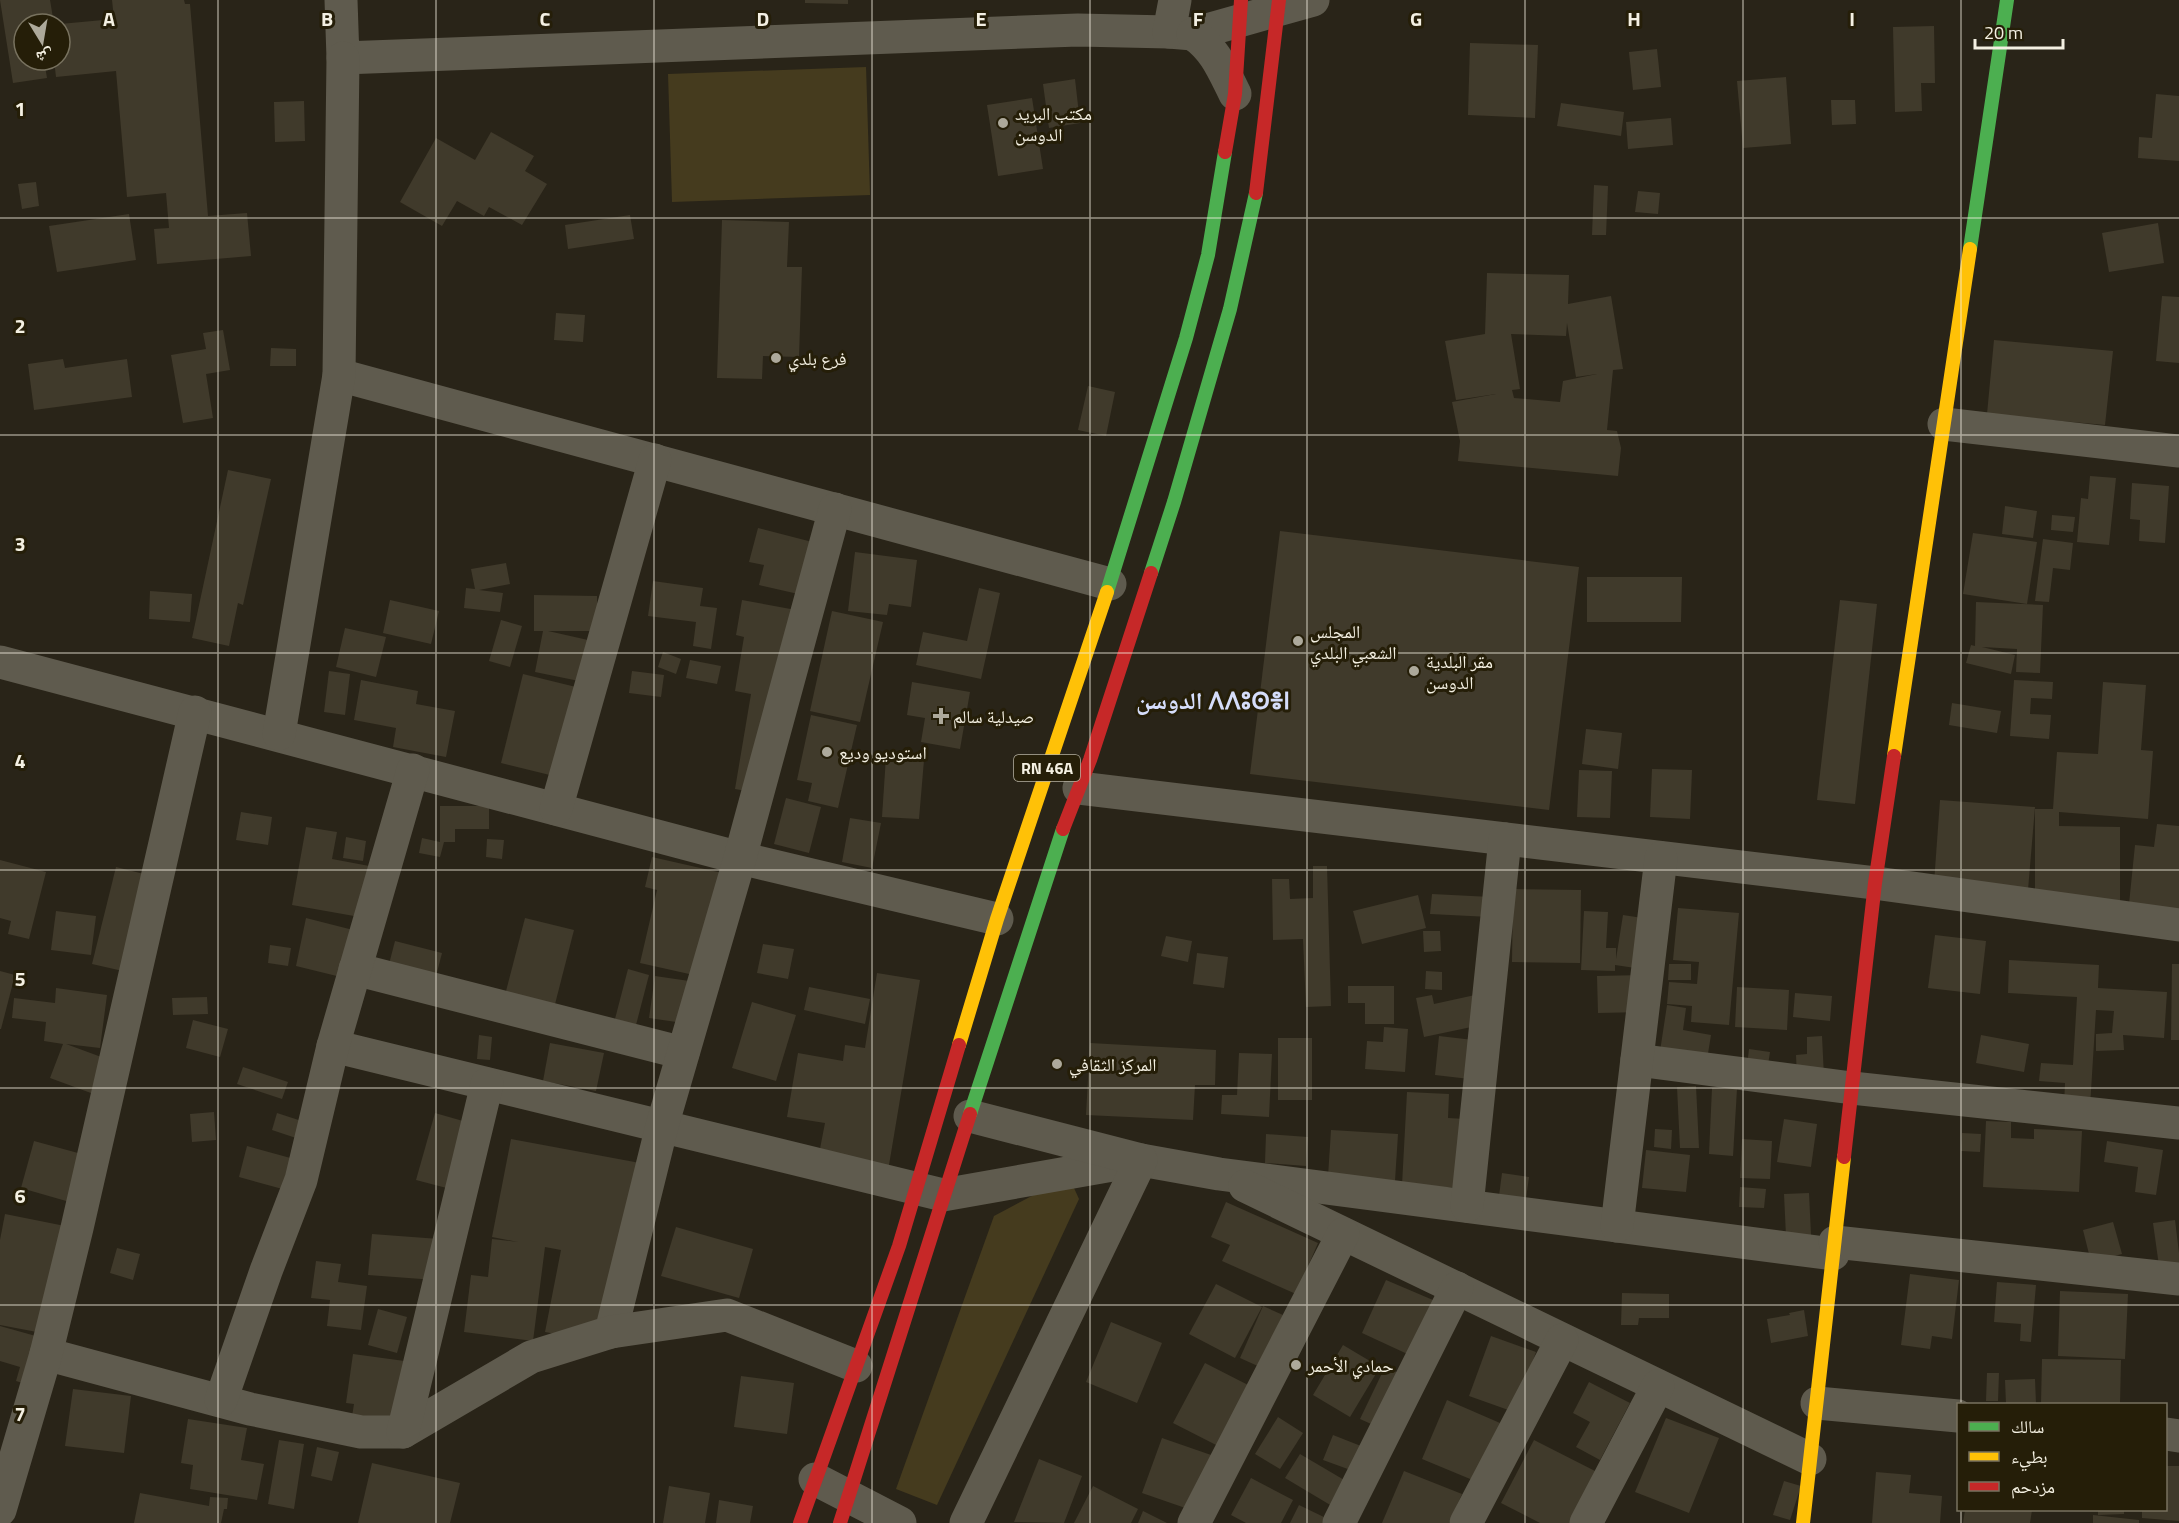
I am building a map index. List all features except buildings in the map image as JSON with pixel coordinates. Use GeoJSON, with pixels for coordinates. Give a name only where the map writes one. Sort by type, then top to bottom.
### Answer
{"type":"FeatureCollection","features":[{"type":"Feature","properties":{"kind":"main road"},"geometry":{"type":"LineString","coordinates":[[1803,1523],[1875,884],[2007,0]]}},
{"type":"Feature","properties":{"kind":"main road","name":"RN 46A"},"geometry":{"type":"LineString","coordinates":[[800,1523],[899,1246],[970,1116],[1065,823],[1090,760],[1174,502],[1230,309],[1257,188],[1278,4]]}},
{"type":"Feature","properties":{"kind":"main road","name":"RN 46A"},"geometry":{"type":"LineString","coordinates":[[844,1509],[929,1193],[997,919],[1110,584],[1186,338],[1208,255],[1235,94],[1240,10]]}},
{"type":"Feature","properties":{"kind":"street"},"geometry":{"type":"LineString","coordinates":[[279,734],[339,375],[343,58],[341,0]]}},
{"type":"Feature","properties":{"kind":"street"},"geometry":{"type":"LineString","coordinates":[[1175,0],[1181,33]]}},
{"type":"Feature","properties":{"kind":"street"},"geometry":{"type":"LineString","coordinates":[[1181,33],[1240,10],[1313,0]]}},
{"type":"Feature","properties":{"kind":"street"},"geometry":{"type":"LineString","coordinates":[[1272,64],[1290,33],[1306,12],[1329,0]]}},
{"type":"Feature","properties":{"kind":"street"},"geometry":{"type":"LineString","coordinates":[[343,58],[1078,30],[1181,33],[1206,43],[1217,57],[1235,94]]}},
{"type":"Feature","properties":{"kind":"street"},"geometry":{"type":"LineString","coordinates":[[339,375],[1110,584]]}},
{"type":"Feature","properties":{"kind":"street"},"geometry":{"type":"LineString","coordinates":[[1944,424],[2179,452]]}},
{"type":"Feature","properties":{"kind":"street"},"geometry":{"type":"LineString","coordinates":[[556,809],[655,460]]}},
{"type":"Feature","properties":{"kind":"street"},"geometry":{"type":"LineString","coordinates":[[611,1332],[662,1126],[740,858],[835,509]]}},
{"type":"Feature","properties":{"kind":"street"},"geometry":{"type":"LineString","coordinates":[[0,662],[279,734],[740,858],[997,919]]}},
{"type":"Feature","properties":{"kind":"street"},"geometry":{"type":"LineString","coordinates":[[0,1510],[46,1354],[77,1228],[195,712]]}},
{"type":"Feature","properties":{"kind":"street"},"geometry":{"type":"LineString","coordinates":[[221,1400],[301,1180],[333,1046],[413,770]]}},
{"type":"Feature","properties":{"kind":"street"},"geometry":{"type":"LineString","coordinates":[[1079,788],[1875,884],[2179,925]]}},
{"type":"Feature","properties":{"kind":"street"},"geometry":{"type":"LineString","coordinates":[[1467,1206],[1505,839]]}},
{"type":"Feature","properties":{"kind":"street"},"geometry":{"type":"LineString","coordinates":[[1617,1226],[1661,858]]}},
{"type":"Feature","properties":{"kind":"street"},"geometry":{"type":"LineString","coordinates":[[356,969],[683,1053]]}},
{"type":"Feature","properties":{"kind":"street"},"geometry":{"type":"LineString","coordinates":[[333,1046],[929,1193],[1141,1160]]}},
{"type":"Feature","properties":{"kind":"street"},"geometry":{"type":"LineString","coordinates":[[1637,1060],[1852,1088],[2179,1123]]}},
{"type":"Feature","properties":{"kind":"street"},"geometry":{"type":"LineString","coordinates":[[403,1432],[487,1084]]}},
{"type":"Feature","properties":{"kind":"street"},"geometry":{"type":"LineString","coordinates":[[970,1116],[1141,1160],[1219,1174],[1617,1226],[2179,1279]]}},
{"type":"Feature","properties":{"kind":"street"},"geometry":{"type":"LineString","coordinates":[[966,1523],[1141,1160]]}},
{"type":"Feature","properties":{"kind":"street"},"geometry":{"type":"LineString","coordinates":[[1219,1174],[1810,1459]]}},
{"type":"Feature","properties":{"kind":"street"},"geometry":{"type":"LineString","coordinates":[[1194,1523],[1342,1233]]}},
{"type":"Feature","properties":{"kind":"street"},"geometry":{"type":"LineString","coordinates":[[1339,1523],[1457,1288]]}},
{"type":"Feature","properties":{"kind":"street"},"geometry":{"type":"LineString","coordinates":[[46,1354],[250,1409],[361,1432],[403,1432],[531,1357],[611,1332],[726,1315],[856,1366]]}},
{"type":"Feature","properties":{"kind":"street"},"geometry":{"type":"LineString","coordinates":[[1466,1523],[1563,1340]]}},
{"type":"Feature","properties":{"kind":"street"},"geometry":{"type":"LineString","coordinates":[[1586,1523],[1658,1386]]}},
{"type":"Feature","properties":{"kind":"street"},"geometry":{"type":"LineString","coordinates":[[1817,1403],[1957,1416]]}},
{"type":"Feature","properties":{"kind":"street"},"geometry":{"type":"LineString","coordinates":[[816,1479],[844,1509],[900,1523]]}},
{"type":"Feature","properties":{"kind":"shaded area"},"geometry":{"type":"Polygon","coordinates":[[[866,67],[870,195],[672,202],[668,74],[866,67]]]}},
{"type":"Feature","properties":{"kind":"shaded area"},"geometry":{"type":"Polygon","coordinates":[[[1074,1188],[1079,1199],[937,1505],[896,1489],[994,1216],[1045,1189],[1074,1188]]]}},
{"type":"Feature","properties":{"kind":"traffic: fast"},"geometry":{"type":"LineString","coordinates":[[1970,249],[2007,0]]}},
{"type":"Feature","properties":{"kind":"traffic: fast"},"geometry":{"type":"LineString","coordinates":[[1107,592],[1186,338],[1208,255],[1225,152]]}},
{"type":"Feature","properties":{"kind":"traffic: fast"},"geometry":{"type":"LineString","coordinates":[[1151,573],[1230,309],[1256,193]]}},
{"type":"Feature","properties":{"kind":"traffic: fast"},"geometry":{"type":"LineString","coordinates":[[970,1114],[1063,829]]}},
{"type":"Feature","properties":{"kind":"traffic: slow"},"geometry":{"type":"LineString","coordinates":[[1894,756],[1970,249]]}},
{"type":"Feature","properties":{"kind":"traffic: slow"},"geometry":{"type":"LineString","coordinates":[[959,1045],[997,919],[1107,592]]}},
{"type":"Feature","properties":{"kind":"traffic: slow"},"geometry":{"type":"LineString","coordinates":[[1803,1523],[1844,1157]]}},
{"type":"Feature","properties":{"kind":"traffic: jam"},"geometry":{"type":"LineString","coordinates":[[1225,152],[1235,94],[1241,0]]}},
{"type":"Feature","properties":{"kind":"traffic: jam"},"geometry":{"type":"LineString","coordinates":[[1256,193],[1279,0]]}},
{"type":"Feature","properties":{"kind":"traffic: jam"},"geometry":{"type":"LineString","coordinates":[[1063,829],[1090,760],[1151,573]]}},
{"type":"Feature","properties":{"kind":"traffic: jam"},"geometry":{"type":"LineString","coordinates":[[1844,1157],[1875,883],[1894,756]]}},
{"type":"Feature","properties":{"kind":"traffic: jam"},"geometry":{"type":"LineString","coordinates":[[800,1523],[899,1246],[959,1045]]}},
{"type":"Feature","properties":{"kind":"traffic: jam"},"geometry":{"type":"LineString","coordinates":[[840,1523],[970,1114]]}},
{"type":"Feature","properties":{"kind":"place","name":"مكتب البريد الدوسن"},"geometry":{"type":"Point","coordinates":[1003,123]}},
{"type":"Feature","properties":{"kind":"place","name":"فرع بلدي"},"geometry":{"type":"Point","coordinates":[776,358]}},
{"type":"Feature","properties":{"kind":"place","name":"المجلس الشعبي البلدي"},"geometry":{"type":"Point","coordinates":[1298,641]}},
{"type":"Feature","properties":{"kind":"place","name":"مقر البلدية الدوسن"},"geometry":{"type":"Point","coordinates":[1414,671]}},
{"type":"Feature","properties":{"kind":"place","name":"صيدلية سالم"},"geometry":{"type":"Point","coordinates":[941,716]}},
{"type":"Feature","properties":{"kind":"place","name":"استوديو وديع"},"geometry":{"type":"Point","coordinates":[827,752]}},
{"type":"Feature","properties":{"kind":"place","name":"المركز الثقافي"},"geometry":{"type":"Point","coordinates":[1057,1064]}},
{"type":"Feature","properties":{"kind":"place","name":"حمادي الأحمر"},"geometry":{"type":"Point","coordinates":[1296,1365]}},
{"type":"Feature","properties":{"kind":"district","name":"الدوسن ⴷⴷⵓⵙⴻⵏ"},"geometry":{"type":"Point","coordinates":[1213,700]}}]}
